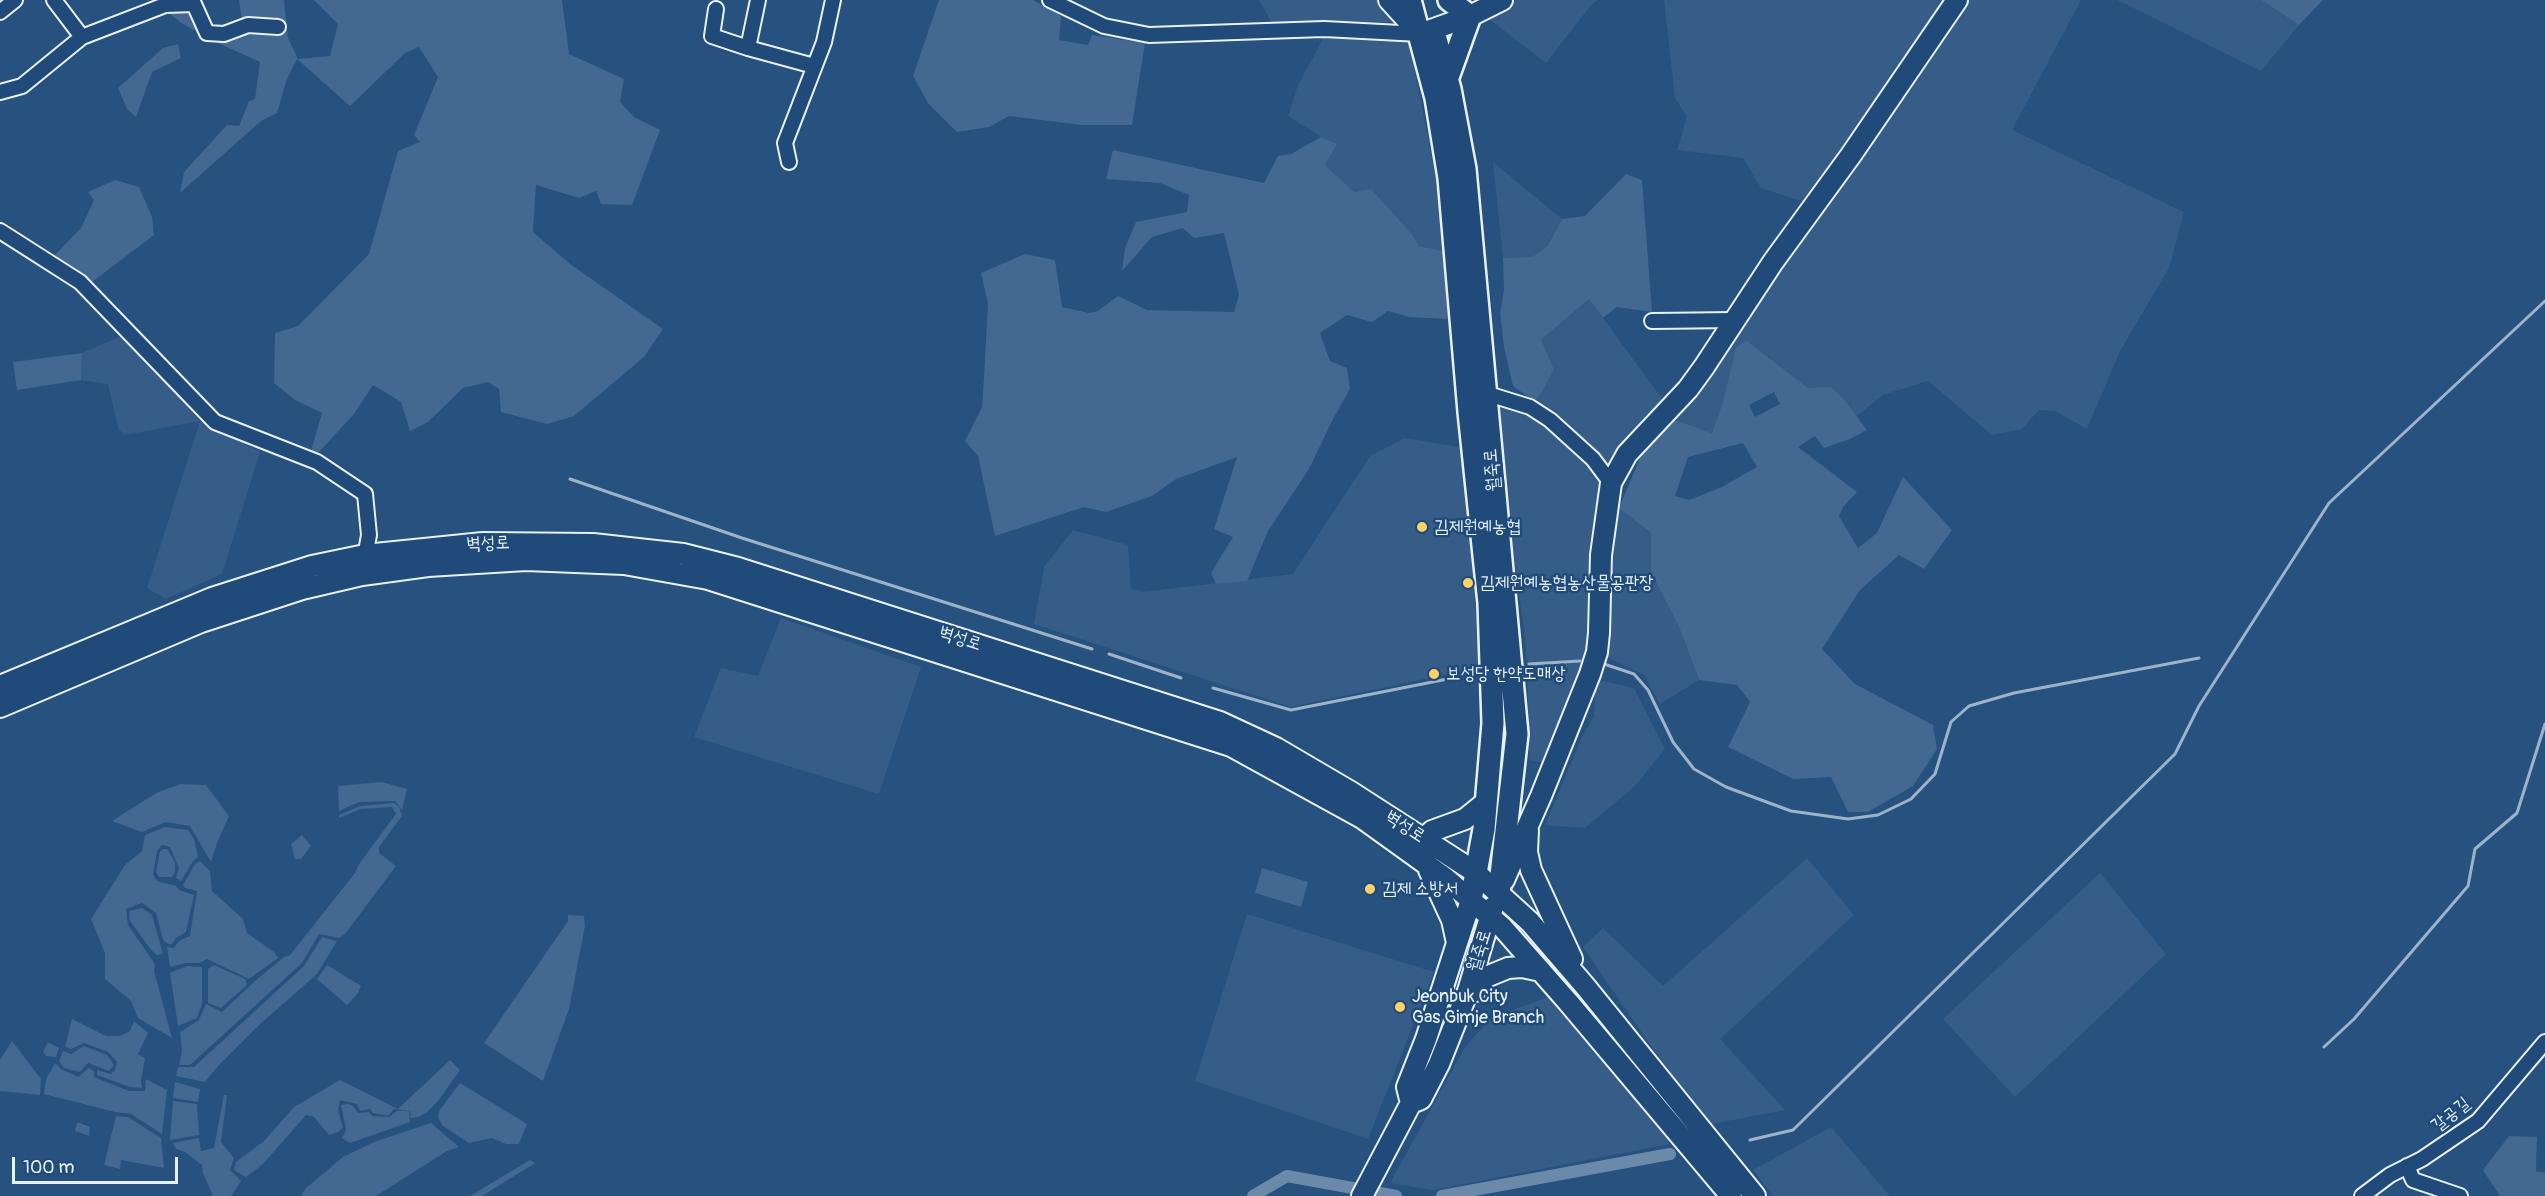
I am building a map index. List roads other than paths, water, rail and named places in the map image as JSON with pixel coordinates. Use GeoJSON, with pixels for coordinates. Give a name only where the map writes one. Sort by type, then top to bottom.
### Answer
{"type":"FeatureCollection","features":[{"type":"Feature","properties":{"kind":"main road"},"geometry":{"type":"LineString","coordinates":[[1389,0],[1427,32],[1471,9],[1502,0]]}},
{"type":"Feature","properties":{"kind":"main road","name":"월죽로"},"geometry":{"type":"LineString","coordinates":[[1362,1196],[1411,1104],[1421,1100],[1439,1064],[1468,991],[1498,893],[1517,734],[1465,169],[1447,80],[1427,32],[1410,0]]}},
{"type":"Feature","properties":{"kind":"main road","name":"월죽로"},"geometry":{"type":"LineString","coordinates":[[1411,1104],[1407,1087],[1457,944],[1477,874],[1494,723],[1490,603],[1469,412],[1449,178],[1427,32],[1425,0]]}},
{"type":"Feature","properties":{"kind":"main road"},"geometry":{"type":"LineString","coordinates":[[1449,0],[1471,9]]}},
{"type":"Feature","properties":{"kind":"main road"},"geometry":{"type":"LineString","coordinates":[[1498,893],[1528,826],[1597,652],[1600,563],[1611,483],[1627,454],[1688,389],[1773,262],[1851,155],[1957,0]]}},
{"type":"Feature","properties":{"kind":"main road"},"geometry":{"type":"LineString","coordinates":[[1447,80],[1471,9]]}},
{"type":"Feature","properties":{"kind":"main road","name":"벽성로"},"geometry":{"type":"LineString","coordinates":[[0,686],[212,598],[312,566],[365,555],[483,543],[593,544],[683,554],[738,568],[1220,723],[1276,748],[1424,838],[1477,874],[1530,922],[1586,986],[1755,1196]]}},
{"type":"Feature","properties":{"kind":"main road","name":"벽성로"},"geometry":{"type":"LineString","coordinates":[[0,707],[201,622],[302,589],[362,575],[428,566],[526,560],[624,564],[708,579],[1231,746],[1362,818],[1491,916],[1541,971],[1731,1196]]}},
{"type":"Feature","properties":{"kind":"main road"},"geometry":{"type":"LineString","coordinates":[[1424,838],[1432,831],[1464,819],[1486,802]]}},
{"type":"Feature","properties":{"kind":"main road"},"geometry":{"type":"LineString","coordinates":[[1528,826],[1527,852],[1531,870],[1586,986]]}},
{"type":"Feature","properties":{"kind":"main road"},"geometry":{"type":"LineString","coordinates":[[1424,863],[1442,895],[1452,920],[1457,944]]}},
{"type":"Feature","properties":{"kind":"main road"},"geometry":{"type":"LineString","coordinates":[[1468,991],[1475,991],[1486,977],[1508,968],[1522,967],[1541,971]]}},
{"type":"Feature","properties":{"kind":"street"},"geometry":{"type":"LineString","coordinates":[[0,12],[15,0]]}},
{"type":"Feature","properties":{"kind":"street"},"geometry":{"type":"LineString","coordinates":[[54,0],[82,37]]}},
{"type":"Feature","properties":{"kind":"street"},"geometry":{"type":"LineString","coordinates":[[748,48],[758,0]]}},
{"type":"Feature","properties":{"kind":"street"},"geometry":{"type":"LineString","coordinates":[[789,162],[785,143],[824,42],[833,0]]}},
{"type":"Feature","properties":{"kind":"street"},"geometry":{"type":"LineString","coordinates":[[1050,0],[1104,26],[1149,35],[1324,29],[1427,32]]}},
{"type":"Feature","properties":{"kind":"street"},"geometry":{"type":"LineString","coordinates":[[0,92],[22,86],[82,37],[165,5],[194,4],[207,33],[224,34],[248,25],[279,27]]}},
{"type":"Feature","properties":{"kind":"street"},"geometry":{"type":"LineString","coordinates":[[716,9],[712,36],[814,66]]}},
{"type":"Feature","properties":{"kind":"street"},"geometry":{"type":"LineString","coordinates":[[0,231],[80,282],[215,422],[317,462],[365,494],[369,535],[362,575]]}},
{"type":"Feature","properties":{"kind":"street"},"geometry":{"type":"LineString","coordinates":[[1652,321],[1734,320]]}},
{"type":"Feature","properties":{"kind":"street"},"geometry":{"type":"LineString","coordinates":[[1485,393],[1530,407],[1550,420],[1593,459],[1611,483]]}},
{"type":"Feature","properties":{"kind":"street","name":"갈공길"},"geometry":{"type":"LineString","coordinates":[[2362,1196],[2390,1175],[2422,1159],[2478,1121],[2545,1042]]}},
{"type":"Feature","properties":{"kind":"street"},"geometry":{"type":"LineString","coordinates":[[2407,1166],[2413,1180],[2460,1196]]}},
{"type":"Feature","properties":{"kind":"waterway"},"geometry":{"type":"LineString","coordinates":[[1750,1140],[1793,1130],[2175,754],[2199,706],[2329,503],[2545,301]]}},
{"type":"Feature","properties":{"kind":"waterway"},"geometry":{"type":"LineString","coordinates":[[570,479],[742,538],[1092,649]]}},
{"type":"Feature","properties":{"kind":"waterway"},"geometry":{"type":"LineString","coordinates":[[1109,654],[1181,678]]}},
{"type":"Feature","properties":{"kind":"waterway"},"geometry":{"type":"LineString","coordinates":[[1604,664],[1634,674],[1648,690],[1673,742],[1694,769],[1726,787],[1791,811],[1848,819],[1878,815],[1911,799],[1935,774],[1951,722],[1969,706],[2014,693],[2199,658]]}},
{"type":"Feature","properties":{"kind":"waterway"},"geometry":{"type":"LineString","coordinates":[[1529,664],[1580,661]]}},
{"type":"Feature","properties":{"kind":"waterway"},"geometry":{"type":"LineString","coordinates":[[1213,688],[1291,710],[1473,674]]}},
{"type":"Feature","properties":{"kind":"waterway"},"geometry":{"type":"LineString","coordinates":[[2324,1047],[2354,1019],[2468,886],[2475,849],[2517,813],[2545,724]]}},
{"type":"Feature","properties":{"kind":"waterway"},"geometry":{"type":"LineString","coordinates":[[1442,1196],[1670,1154]]}},
{"type":"Feature","properties":{"kind":"waterway"},"geometry":{"type":"LineString","coordinates":[[1253,1196],[1287,1176],[1396,1196]]}},
{"type":"Feature","properties":{"kind":"place","name":"김제원예농협"},"geometry":{"type":"Point","coordinates":[1422,527]}},
{"type":"Feature","properties":{"kind":"place","name":"김제원예농협농산물공판장"},"geometry":{"type":"Point","coordinates":[1468,583]}},
{"type":"Feature","properties":{"kind":"place","name":"보성당 한약도매상"},"geometry":{"type":"Point","coordinates":[1434,674]}},
{"type":"Feature","properties":{"kind":"place","name":"김제 소방서"},"geometry":{"type":"Point","coordinates":[1370,889]}},
{"type":"Feature","properties":{"kind":"place","name":"Jeonbuk City Gas Gimje Branch"},"geometry":{"type":"Point","coordinates":[1400,1007]}}]}
